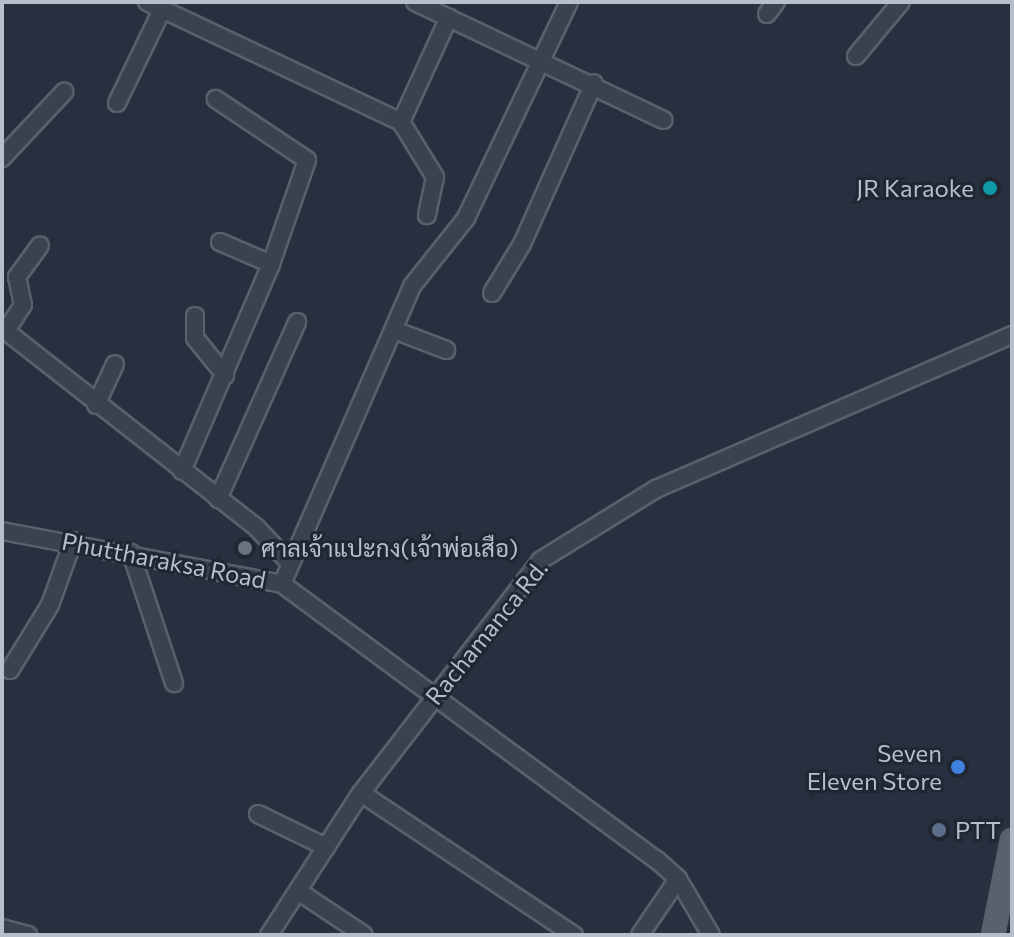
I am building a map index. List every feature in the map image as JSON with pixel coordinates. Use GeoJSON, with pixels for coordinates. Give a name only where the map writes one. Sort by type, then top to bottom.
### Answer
{"type":"FeatureCollection","features":[{"type":"Feature","properties":{"kind":"main road"},"geometry":{"type":"LineString","coordinates":[[993,935],[1012,840]]}},
{"type":"Feature","properties":{"kind":"street"},"geometry":{"type":"LineString","coordinates":[[415,2],[541,57],[663,120]]}},
{"type":"Feature","properties":{"kind":"street"},"geometry":{"type":"LineString","coordinates":[[282,584],[412,286],[466,218],[569,2]]}},
{"type":"Feature","properties":{"kind":"street"},"geometry":{"type":"LineString","coordinates":[[856,56],[901,2]]}},
{"type":"Feature","properties":{"kind":"street"},"geometry":{"type":"LineString","coordinates":[[117,103],[155,4],[401,122],[435,177],[427,215]]}},
{"type":"Feature","properties":{"kind":"street"},"geometry":{"type":"LineString","coordinates":[[401,122],[449,17]]}},
{"type":"Feature","properties":{"kind":"street"},"geometry":{"type":"LineString","coordinates":[[492,293],[522,244],[594,83]]}},
{"type":"Feature","properties":{"kind":"street"},"geometry":{"type":"LineString","coordinates":[[2,158],[64,92]]}},
{"type":"Feature","properties":{"kind":"street"},"geometry":{"type":"LineString","coordinates":[[182,471],[271,264],[307,160],[216,99]]}},
{"type":"Feature","properties":{"kind":"street"},"geometry":{"type":"LineString","coordinates":[[220,242],[271,264]]}},
{"type":"Feature","properties":{"kind":"street"},"geometry":{"type":"LineString","coordinates":[[40,245],[17,277],[23,305],[4,329],[218,499],[289,562]]}},
{"type":"Feature","properties":{"kind":"street"},"geometry":{"type":"LineString","coordinates":[[195,316],[195,338],[225,375]]}},
{"type":"Feature","properties":{"kind":"street"},"geometry":{"type":"LineString","coordinates":[[218,499],[297,322]]}},
{"type":"Feature","properties":{"kind":"street"},"geometry":{"type":"LineString","coordinates":[[394,330],[446,350]]}},
{"type":"Feature","properties":{"kind":"street","name":"Rachamanca Rd."},"geometry":{"type":"LineString","coordinates":[[269,935],[361,793],[431,699],[532,570],[575,535],[656,489],[1012,335]]}},
{"type":"Feature","properties":{"kind":"street"},"geometry":{"type":"LineString","coordinates":[[96,405],[115,364]]}},
{"type":"Feature","properties":{"kind":"street","name":"Phuttharaksa Road"},"geometry":{"type":"LineString","coordinates":[[2,531],[73,541],[282,584],[339,620],[431,699],[678,879]]}},
{"type":"Feature","properties":{"kind":"street"},"geometry":{"type":"LineString","coordinates":[[10,670],[50,605],[73,541]]}},
{"type":"Feature","properties":{"kind":"street"},"geometry":{"type":"LineString","coordinates":[[131,553],[174,683]]}},
{"type":"Feature","properties":{"kind":"street"},"geometry":{"type":"LineString","coordinates":[[361,793],[574,935]]}},
{"type":"Feature","properties":{"kind":"street"},"geometry":{"type":"LineString","coordinates":[[258,814],[326,847]]}},
{"type":"Feature","properties":{"kind":"street"},"geometry":{"type":"LineString","coordinates":[[640,935],[678,879],[711,935]]}},
{"type":"Feature","properties":{"kind":"street"},"geometry":{"type":"LineString","coordinates":[[298,891],[364,935]]}},
{"type":"Feature","properties":{"kind":"street"},"geometry":{"type":"LineString","coordinates":[[2,928],[28,935]]}},
{"type":"Feature","properties":{"kind":"place","name":"JR Karaoke"},"geometry":{"type":"Point","coordinates":[990,188]}},
{"type":"Feature","properties":{"kind":"place","name":"ศาลเจ้าแปะกง(เจ้าพ่อเสือ)"},"geometry":{"type":"Point","coordinates":[245,548]}},
{"type":"Feature","properties":{"kind":"place","name":"Seven Eleven Store"},"geometry":{"type":"Point","coordinates":[958,767]}},
{"type":"Feature","properties":{"kind":"place","name":"PTT"},"geometry":{"type":"Point","coordinates":[939,830]}}]}
